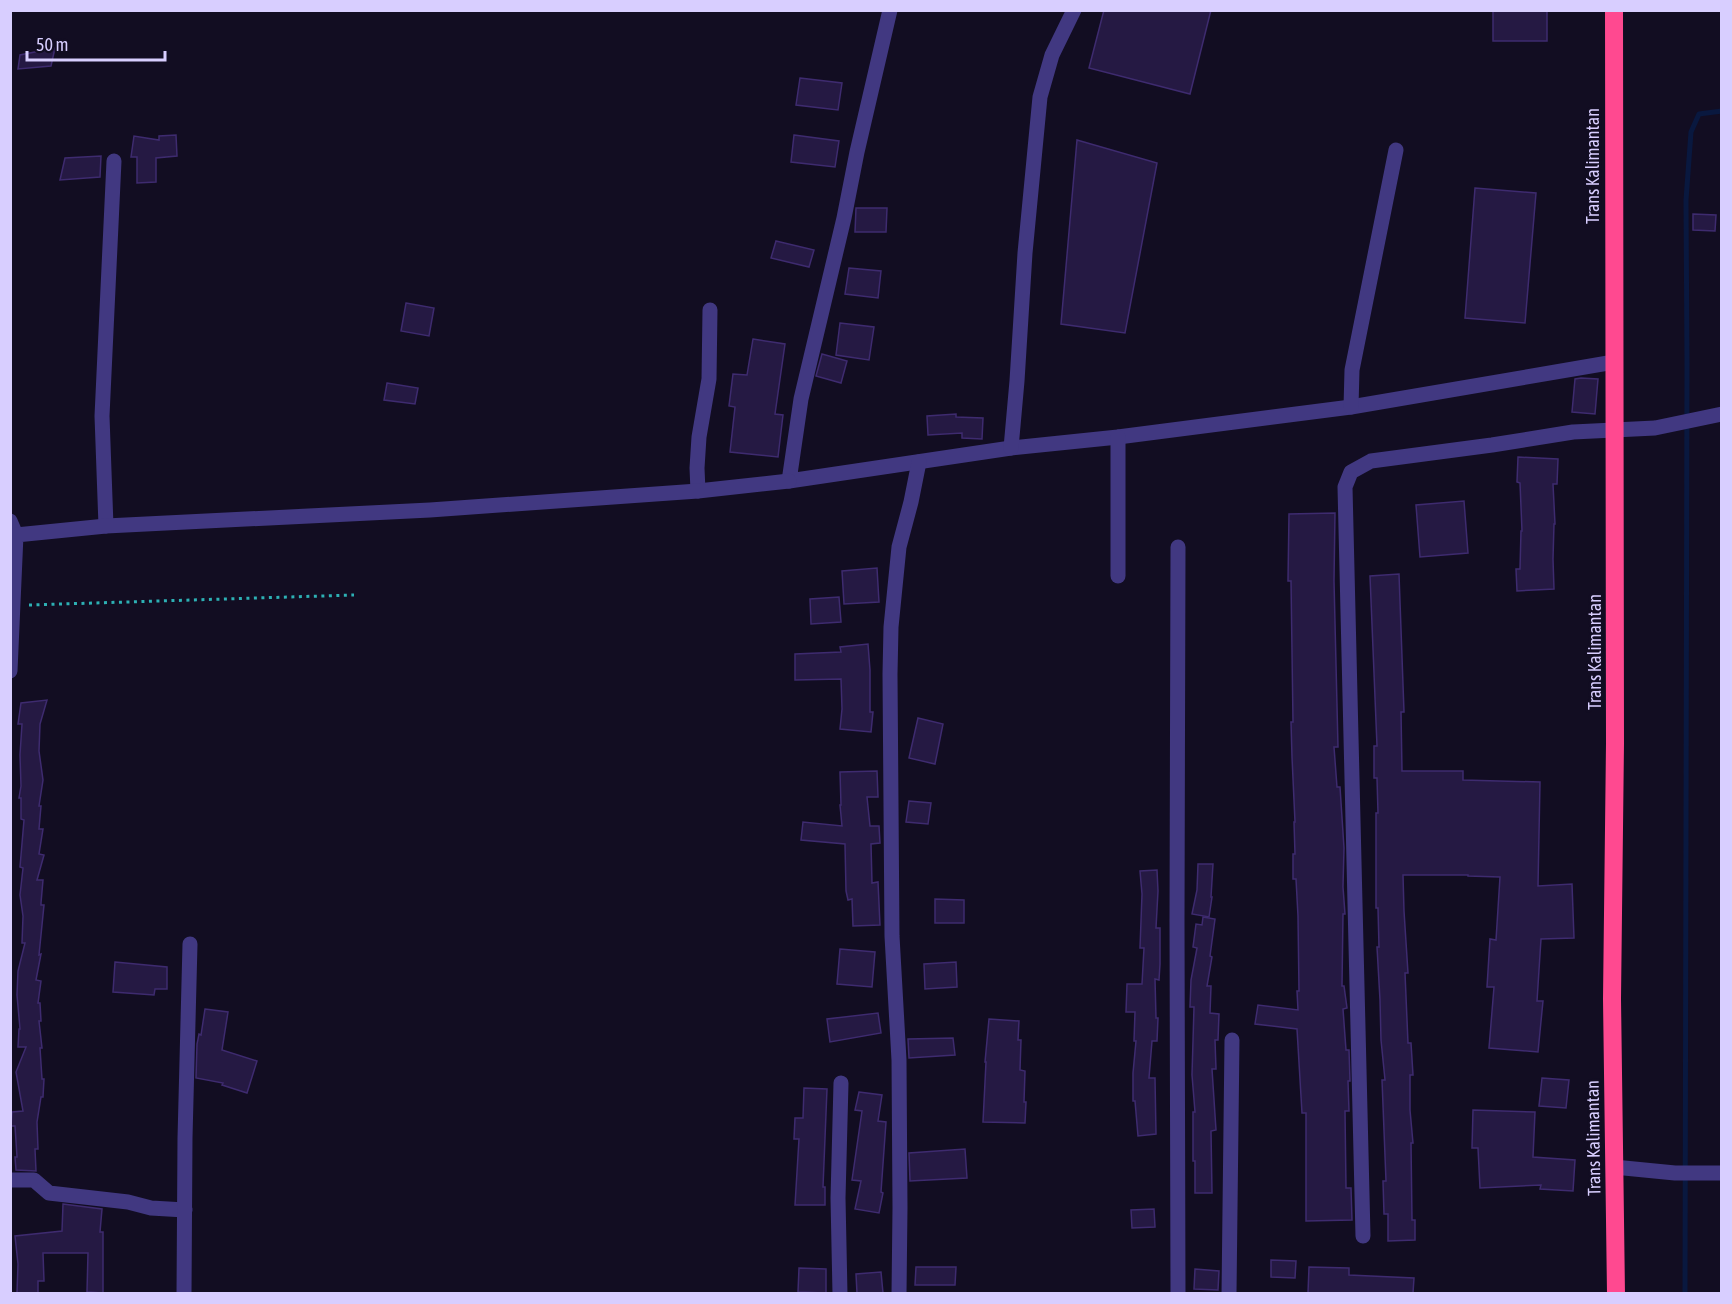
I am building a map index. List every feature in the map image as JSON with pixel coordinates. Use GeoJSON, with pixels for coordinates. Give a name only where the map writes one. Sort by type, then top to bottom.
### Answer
{"type":"FeatureCollection","features":[{"type":"Feature","properties":{"kind":"highway","name":"Trans Kalimantan"},"geometry":{"type":"LineString","coordinates":[[1614,10],[1615,731],[1612,987],[1616,1293]]}},
{"type":"Feature","properties":{"kind":"street"},"geometry":{"type":"LineString","coordinates":[[789,481],[801,399],[890,10]]}},
{"type":"Feature","properties":{"kind":"street"},"geometry":{"type":"LineString","coordinates":[[1011,448],[1025,253],[1040,97],[1052,55],[1074,10]]}},
{"type":"Feature","properties":{"kind":"street"},"geometry":{"type":"LineString","coordinates":[[1351,407],[1352,370],[1396,150]]}},
{"type":"Feature","properties":{"kind":"street"},"geometry":{"type":"LineString","coordinates":[[106,526],[102,416],[114,161]]}},
{"type":"Feature","properties":{"kind":"street"},"geometry":{"type":"LineString","coordinates":[[698,490],[699,437],[709,379],[710,310]]}},
{"type":"Feature","properties":{"kind":"street"},"geometry":{"type":"LineString","coordinates":[[10,671],[13,528],[106,526],[430,510],[789,481],[1011,448],[1118,437],[1351,407],[1614,362]]}},
{"type":"Feature","properties":{"kind":"street"},"geometry":{"type":"LineString","coordinates":[[1363,1236],[1345,487],[1351,472],[1371,461],[1573,432],[1655,428],[1722,414]]}},
{"type":"Feature","properties":{"kind":"street"},"geometry":{"type":"LineString","coordinates":[[1118,437],[1118,576]]}},
{"type":"Feature","properties":{"kind":"street"},"geometry":{"type":"LineString","coordinates":[[899,1293],[899,1060],[892,936],[891,627],[899,547],[919,462]]}},
{"type":"Feature","properties":{"kind":"street"},"geometry":{"type":"LineString","coordinates":[[1178,547],[1176,920],[1178,1293]]}},
{"type":"Feature","properties":{"kind":"street"},"geometry":{"type":"LineString","coordinates":[[184,1293],[190,944]]}},
{"type":"Feature","properties":{"kind":"street"},"geometry":{"type":"LineString","coordinates":[[1229,1293],[1232,1040]]}},
{"type":"Feature","properties":{"kind":"street"},"geometry":{"type":"LineString","coordinates":[[840,1293],[838,1198],[841,1083]]}},
{"type":"Feature","properties":{"kind":"street"},"geometry":{"type":"LineString","coordinates":[[1614,1167],[1675,1173],[1722,1173]]}},
{"type":"Feature","properties":{"kind":"street"},"geometry":{"type":"LineString","coordinates":[[10,1180],[34,1180],[49,1193],[128,1202],[151,1208],[185,1210]]}},
{"type":"Feature","properties":{"kind":"path"},"geometry":{"type":"LineString","coordinates":[[12,606],[354,595]]}},
{"type":"Feature","properties":{"kind":"building"},"geometry":{"type":"Polygon","coordinates":[[[1104,10],[1211,10],[1190,94],[1089,68],[1104,10]]]}},
{"type":"Feature","properties":{"kind":"building"},"geometry":{"type":"Polygon","coordinates":[[[1493,10],[1547,10],[1547,41],[1493,41],[1493,10]]]}},
{"type":"Feature","properties":{"kind":"building"},"geometry":{"type":"Polygon","coordinates":[[[55,48],[51,66],[18,69],[20,55],[55,48]]]}},
{"type":"Feature","properties":{"kind":"building"},"geometry":{"type":"Polygon","coordinates":[[[800,78],[842,83],[838,110],[796,105],[800,78]]]}},
{"type":"Feature","properties":{"kind":"building"},"geometry":{"type":"Polygon","coordinates":[[[176,135],[177,156],[156,158],[156,182],[137,183],[137,157],[131,157],[134,136],[159,140],[159,136],[176,135]]]}},
{"type":"Feature","properties":{"kind":"building"},"geometry":{"type":"Polygon","coordinates":[[[794,135],[839,141],[835,167],[791,162],[794,135]]]}},
{"type":"Feature","properties":{"kind":"building"},"geometry":{"type":"Polygon","coordinates":[[[1077,140],[1157,163],[1125,333],[1061,324],[1077,140]]]}},
{"type":"Feature","properties":{"kind":"building"},"geometry":{"type":"Polygon","coordinates":[[[101,156],[100,177],[60,180],[65,158],[101,156]]]}},
{"type":"Feature","properties":{"kind":"building"},"geometry":{"type":"Polygon","coordinates":[[[1475,188],[1536,193],[1525,323],[1465,318],[1475,188]]]}},
{"type":"Feature","properties":{"kind":"building"},"geometry":{"type":"Polygon","coordinates":[[[856,208],[887,208],[886,232],[855,232],[856,208]]]}},
{"type":"Feature","properties":{"kind":"building"},"geometry":{"type":"Polygon","coordinates":[[[1693,214],[1716,215],[1715,231],[1693,230],[1693,214]]]}},
{"type":"Feature","properties":{"kind":"building"},"geometry":{"type":"Polygon","coordinates":[[[776,241],[814,250],[809,267],[771,258],[776,241]]]}},
{"type":"Feature","properties":{"kind":"building"},"geometry":{"type":"Polygon","coordinates":[[[849,268],[881,271],[878,298],[845,294],[849,268]]]}},
{"type":"Feature","properties":{"kind":"building"},"geometry":{"type":"Polygon","coordinates":[[[406,303],[434,308],[429,336],[401,331],[406,303]]]}},
{"type":"Feature","properties":{"kind":"building"},"geometry":{"type":"Polygon","coordinates":[[[840,323],[874,327],[869,360],[836,355],[840,323]]]}},
{"type":"Feature","properties":{"kind":"building"},"geometry":{"type":"Polygon","coordinates":[[[753,339],[785,344],[775,414],[783,415],[778,457],[730,452],[735,407],[729,406],[733,374],[747,375],[753,339]]]}},
{"type":"Feature","properties":{"kind":"building"},"geometry":{"type":"Polygon","coordinates":[[[822,354],[847,361],[841,383],[816,376],[822,354]]]}},
{"type":"Feature","properties":{"kind":"building"},"geometry":{"type":"Polygon","coordinates":[[[1575,379],[1598,379],[1595,414],[1572,412],[1575,379]]]}},
{"type":"Feature","properties":{"kind":"building"},"geometry":{"type":"Polygon","coordinates":[[[387,383],[418,388],[415,404],[384,400],[387,383]]]}},
{"type":"Feature","properties":{"kind":"building"},"geometry":{"type":"Polygon","coordinates":[[[956,414],[956,417],[983,418],[982,439],[962,438],[962,433],[928,435],[927,416],[956,414]]]}},
{"type":"Feature","properties":{"kind":"building"},"geometry":{"type":"Polygon","coordinates":[[[1518,457],[1558,459],[1557,484],[1553,484],[1554,589],[1517,591],[1516,569],[1520,569],[1522,531],[1520,483],[1517,482],[1518,457]]]}},
{"type":"Feature","properties":{"kind":"building"},"geometry":{"type":"Polygon","coordinates":[[[1464,501],[1468,553],[1420,557],[1416,505],[1464,501]]]}},
{"type":"Feature","properties":{"kind":"building"},"geometry":{"type":"Polygon","coordinates":[[[1335,513],[1334,581],[1338,747],[1334,747],[1337,787],[1340,787],[1344,848],[1345,914],[1343,914],[1342,986],[1344,986],[1347,1008],[1343,1009],[1346,1050],[1349,1050],[1350,1081],[1348,1081],[1349,1111],[1345,1111],[1346,1188],[1351,1188],[1352,1220],[1306,1221],[1306,1113],[1302,1113],[1297,1029],[1255,1024],[1258,1005],[1298,1010],[1298,916],[1296,879],[1293,879],[1295,822],[1291,722],[1293,722],[1291,581],[1288,581],[1289,514],[1335,513]]]}},
{"type":"Feature","properties":{"kind":"building"},"geometry":{"type":"Polygon","coordinates":[[[877,568],[879,602],[844,604],[842,571],[877,568]]]}},
{"type":"Feature","properties":{"kind":"building"},"geometry":{"type":"Polygon","coordinates":[[[1399,574],[1404,712],[1401,712],[1402,771],[1463,771],[1463,780],[1540,782],[1538,886],[1572,884],[1574,938],[1541,939],[1537,1001],[1543,1001],[1538,1052],[1489,1048],[1494,987],[1487,987],[1490,939],[1496,940],[1500,877],[1403,875],[1408,973],[1405,973],[1408,1043],[1411,1043],[1413,1075],[1410,1075],[1410,1110],[1413,1143],[1411,1143],[1412,1220],[1415,1220],[1415,1240],[1388,1241],[1388,1214],[1384,1214],[1383,1181],[1386,1181],[1382,1080],[1385,1080],[1377,947],[1379,947],[1378,908],[1376,908],[1376,813],[1378,813],[1377,778],[1374,778],[1374,746],[1377,746],[1370,576],[1399,574]]]}},
{"type":"Feature","properties":{"kind":"building"},"geometry":{"type":"Polygon","coordinates":[[[839,597],[841,622],[811,624],[810,599],[839,597]]]}},
{"type":"Feature","properties":{"kind":"building"},"geometry":{"type":"Polygon","coordinates":[[[868,644],[870,712],[873,712],[871,732],[840,729],[841,679],[795,680],[795,654],[841,652],[840,647],[868,644]]]}},
{"type":"Feature","properties":{"kind":"building"},"geometry":{"type":"Polygon","coordinates":[[[47,700],[40,724],[39,751],[43,780],[39,806],[41,806],[39,829],[43,829],[39,854],[44,855],[37,880],[43,880],[41,905],[44,905],[39,955],[41,954],[36,980],[41,981],[38,1003],[40,1003],[41,1021],[39,1021],[42,1079],[44,1079],[43,1097],[41,1097],[37,1122],[36,1171],[16,1170],[15,1126],[11,1126],[12,1112],[23,1111],[16,1072],[26,1047],[18,1047],[20,1029],[17,995],[18,971],[25,943],[22,943],[23,916],[20,895],[24,820],[21,819],[21,798],[19,798],[22,724],[18,724],[21,703],[47,700]]]}},
{"type":"Feature","properties":{"kind":"building"},"geometry":{"type":"Polygon","coordinates":[[[918,718],[943,724],[935,764],[909,758],[918,718]]]}},
{"type":"Feature","properties":{"kind":"building"},"geometry":{"type":"Polygon","coordinates":[[[877,771],[878,797],[867,797],[870,826],[879,826],[880,843],[871,844],[872,883],[878,882],[880,925],[853,926],[852,899],[848,900],[846,891],[845,844],[801,840],[803,822],[842,826],[840,772],[877,771]]]}},
{"type":"Feature","properties":{"kind":"building"},"geometry":{"type":"Polygon","coordinates":[[[909,801],[931,803],[928,824],[906,822],[909,801]]]}},
{"type":"Feature","properties":{"kind":"building"},"geometry":{"type":"Polygon","coordinates":[[[1198,864],[1213,864],[1209,917],[1192,914],[1197,890],[1198,864]]]}},
{"type":"Feature","properties":{"kind":"building"},"geometry":{"type":"Polygon","coordinates":[[[1157,870],[1156,928],[1160,928],[1160,964],[1159,980],[1155,979],[1156,1018],[1158,1018],[1157,1041],[1152,1041],[1149,1078],[1155,1078],[1156,1134],[1138,1136],[1135,1101],[1133,1101],[1135,1012],[1126,1012],[1127,984],[1142,984],[1144,948],[1140,948],[1142,894],[1140,871],[1157,870]]]}},
{"type":"Feature","properties":{"kind":"building"},"geometry":{"type":"Polygon","coordinates":[[[935,899],[964,900],[964,923],[935,923],[935,899]]]}},
{"type":"Feature","properties":{"kind":"building"},"geometry":{"type":"Polygon","coordinates":[[[1203,917],[1215,919],[1207,986],[1211,986],[1210,1013],[1219,1014],[1218,1040],[1215,1040],[1216,1069],[1212,1069],[1216,1130],[1211,1131],[1212,1193],[1195,1193],[1195,1161],[1193,1161],[1194,1007],[1190,1007],[1191,980],[1197,948],[1193,947],[1196,924],[1202,925],[1203,917]]]}},
{"type":"Feature","properties":{"kind":"building"},"geometry":{"type":"Polygon","coordinates":[[[840,949],[875,952],[872,987],[837,984],[840,949]]]}},
{"type":"Feature","properties":{"kind":"building"},"geometry":{"type":"Polygon","coordinates":[[[115,962],[167,967],[167,989],[155,989],[154,995],[113,992],[115,962]]]}},
{"type":"Feature","properties":{"kind":"building"},"geometry":{"type":"Polygon","coordinates":[[[956,962],[957,987],[925,989],[924,964],[956,962]]]}},
{"type":"Feature","properties":{"kind":"building"},"geometry":{"type":"Polygon","coordinates":[[[205,1009],[228,1012],[222,1050],[257,1061],[247,1093],[222,1085],[223,1083],[196,1078],[197,1044],[199,1034],[201,1035],[205,1009]]]}},
{"type":"Feature","properties":{"kind":"building"},"geometry":{"type":"Polygon","coordinates":[[[878,1013],[881,1033],[830,1042],[827,1019],[878,1013]]]}},
{"type":"Feature","properties":{"kind":"building"},"geometry":{"type":"Polygon","coordinates":[[[989,1019],[1019,1021],[1020,1070],[1025,1071],[1025,1123],[983,1122],[989,1019]]]}},
{"type":"Feature","properties":{"kind":"building"},"geometry":{"type":"Polygon","coordinates":[[[953,1038],[955,1055],[909,1058],[908,1039],[953,1038]]]}},
{"type":"Feature","properties":{"kind":"building"},"geometry":{"type":"Polygon","coordinates":[[[1542,1078],[1569,1080],[1566,1108],[1539,1106],[1542,1078]]]}},
{"type":"Feature","properties":{"kind":"building"},"geometry":{"type":"Polygon","coordinates":[[[804,1088],[827,1089],[823,1187],[825,1187],[825,1205],[795,1205],[799,1139],[794,1139],[795,1118],[803,1118],[804,1088]]]}},
{"type":"Feature","properties":{"kind":"building"},"geometry":{"type":"Polygon","coordinates":[[[859,1092],[882,1095],[878,1121],[886,1122],[881,1192],[883,1193],[879,1213],[855,1209],[861,1181],[852,1180],[862,1111],[855,1110],[859,1092]]]}},
{"type":"Feature","properties":{"kind":"building"},"geometry":{"type":"Polygon","coordinates":[[[1473,1110],[1535,1112],[1533,1157],[1575,1160],[1573,1191],[1540,1189],[1541,1185],[1480,1188],[1478,1148],[1472,1148],[1473,1110]]]}},
{"type":"Feature","properties":{"kind":"building"},"geometry":{"type":"Polygon","coordinates":[[[965,1149],[967,1178],[910,1181],[909,1153],[965,1149]]]}},
{"type":"Feature","properties":{"kind":"building"},"geometry":{"type":"Polygon","coordinates":[[[63,1204],[102,1209],[100,1232],[103,1232],[103,1293],[87,1292],[88,1253],[43,1253],[44,1281],[38,1281],[38,1293],[17,1293],[18,1264],[15,1236],[62,1231],[63,1204]]]}},
{"type":"Feature","properties":{"kind":"building"},"geometry":{"type":"Polygon","coordinates":[[[1154,1209],[1155,1227],[1132,1228],[1131,1210],[1154,1209]]]}},
{"type":"Feature","properties":{"kind":"building"},"geometry":{"type":"Polygon","coordinates":[[[1271,1260],[1296,1261],[1295,1278],[1271,1277],[1271,1260]]]}},
{"type":"Feature","properties":{"kind":"building"},"geometry":{"type":"Polygon","coordinates":[[[916,1267],[956,1267],[955,1285],[915,1285],[916,1267]]]}},
{"type":"Feature","properties":{"kind":"building"},"geometry":{"type":"Polygon","coordinates":[[[1309,1267],[1349,1268],[1349,1275],[1414,1278],[1413,1293],[1308,1293],[1309,1267]]]}},
{"type":"Feature","properties":{"kind":"building"},"geometry":{"type":"Polygon","coordinates":[[[799,1268],[826,1269],[826,1293],[798,1292],[799,1268]]]}},
{"type":"Feature","properties":{"kind":"building"},"geometry":{"type":"Polygon","coordinates":[[[1195,1269],[1219,1271],[1218,1290],[1194,1289],[1195,1269]]]}},
{"type":"Feature","properties":{"kind":"building"},"geometry":{"type":"Polygon","coordinates":[[[881,1272],[883,1293],[857,1293],[856,1274],[881,1272]]]}},
{"type":"Feature","properties":{"kind":"waterway"},"geometry":{"type":"LineString","coordinates":[[1685,1294],[1686,200],[1691,132],[1699,114],[1722,111]]}}]}
